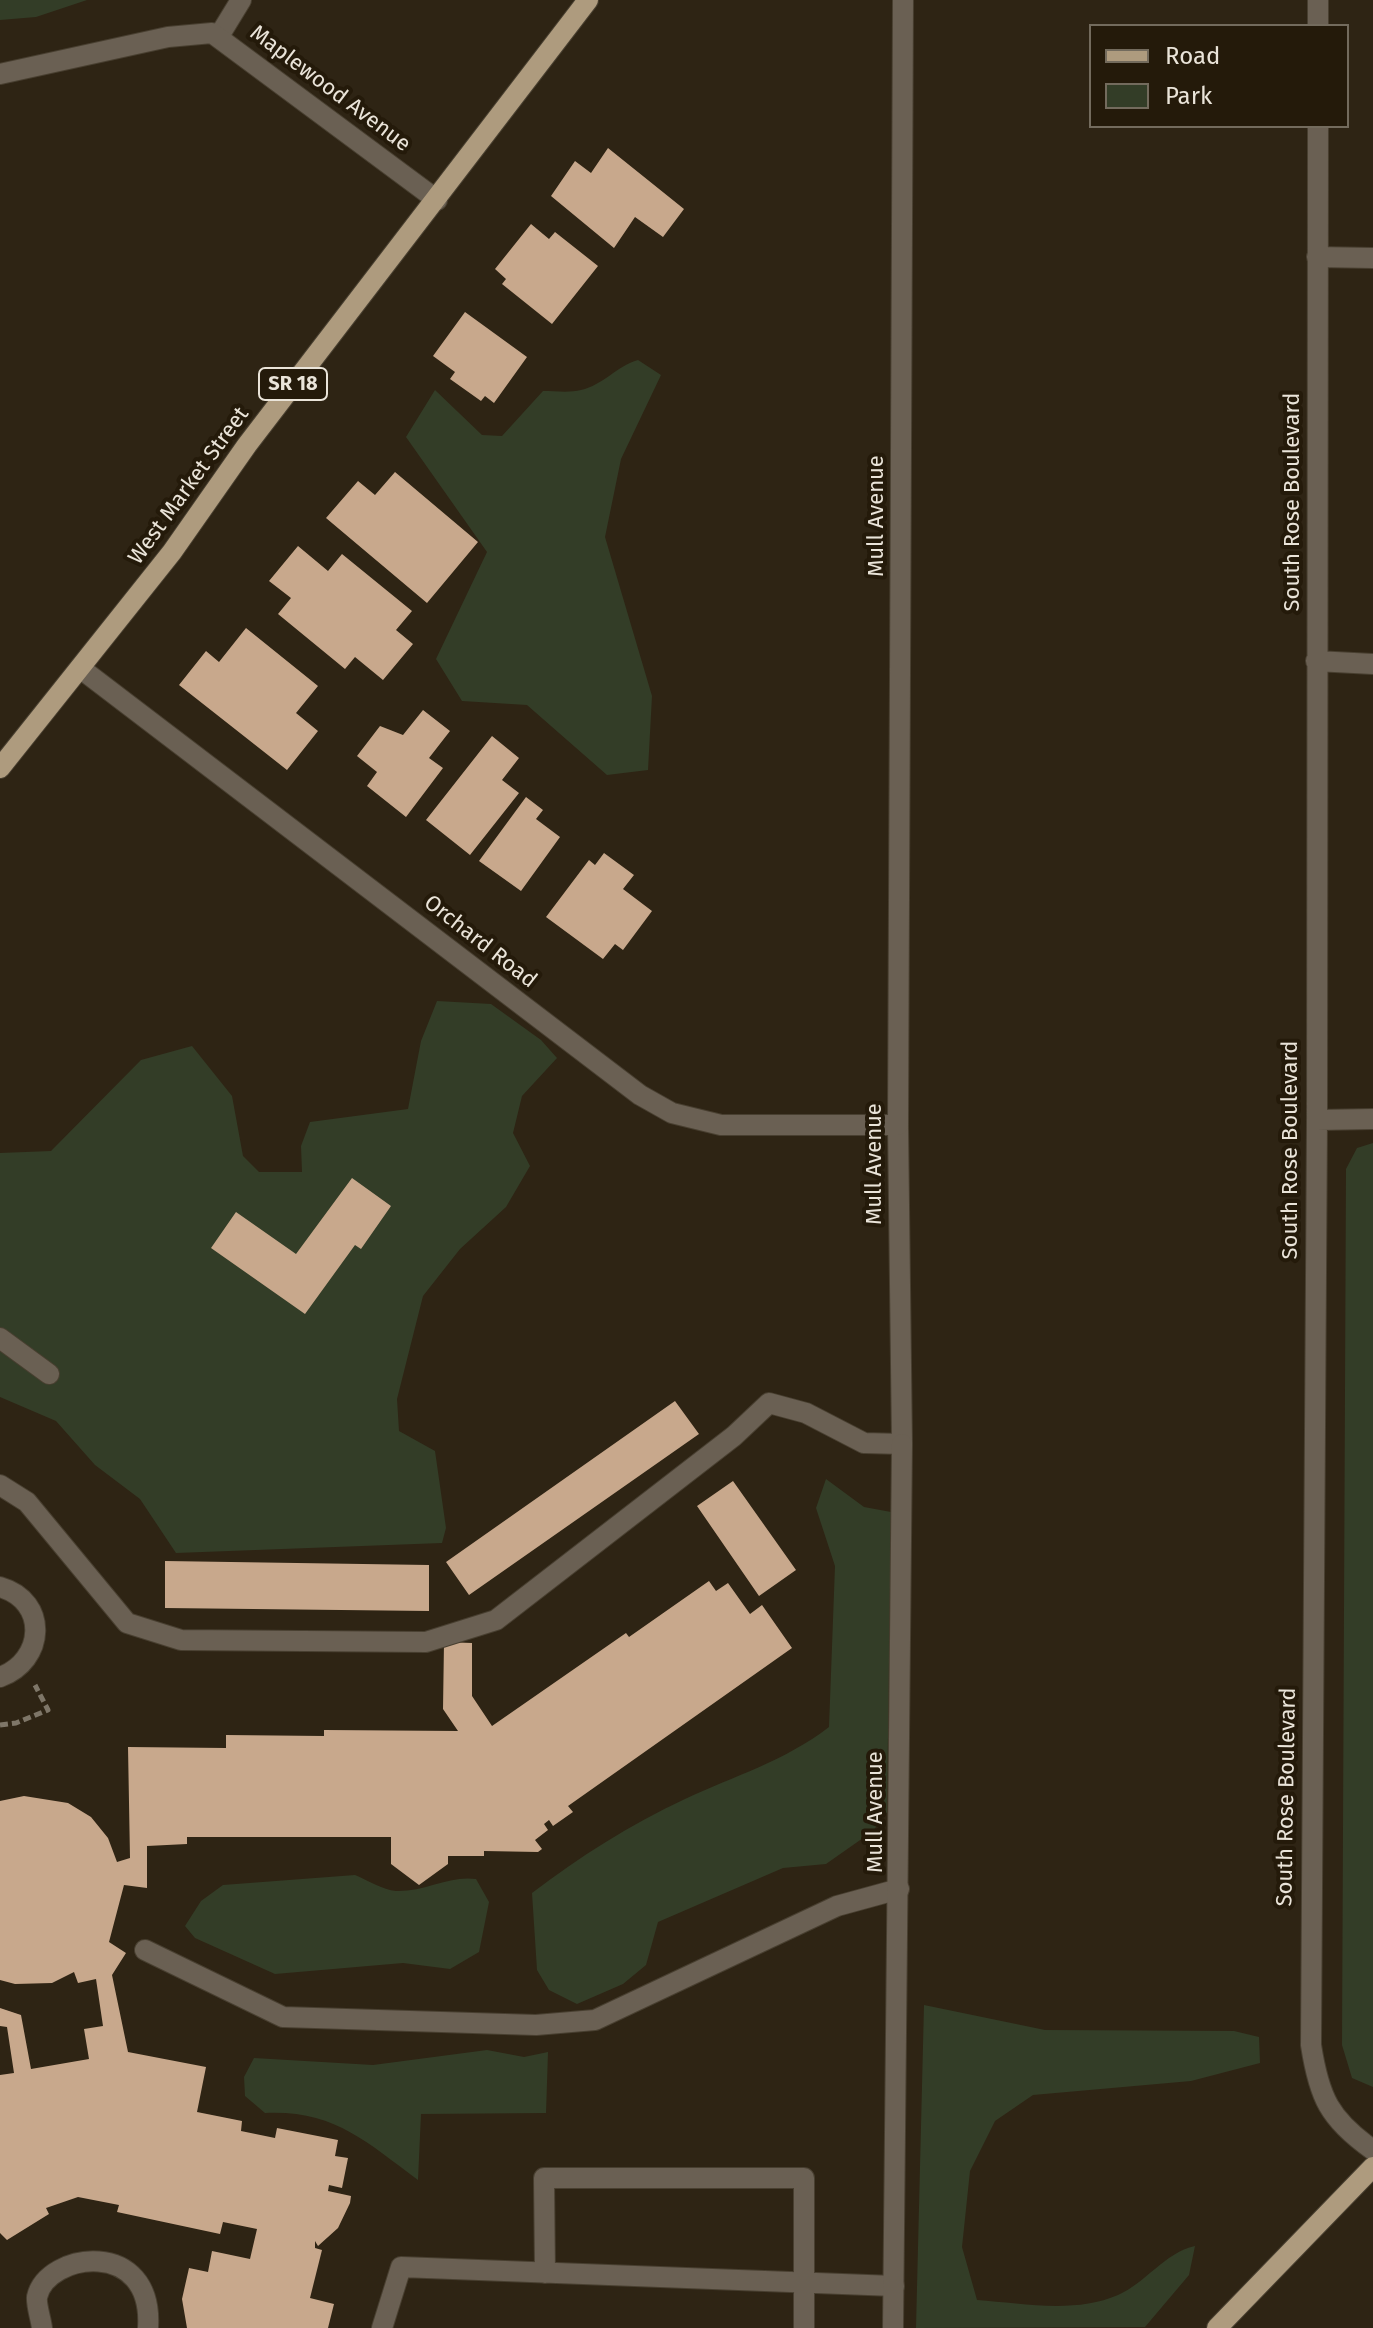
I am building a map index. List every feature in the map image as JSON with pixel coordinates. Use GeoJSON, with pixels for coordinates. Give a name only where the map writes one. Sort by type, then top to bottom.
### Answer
{"type":"FeatureCollection","features":[{"type":"Feature","properties":{"kind":"main road","name":"West Market Street"},"geometry":{"type":"LineString","coordinates":[[0,768],[172,552],[349,310],[437,200],[588,0]]}},
{"type":"Feature","properties":{"kind":"main road"},"geometry":{"type":"LineString","coordinates":[[1217,2328],[1373,2167]]}},
{"type":"Feature","properties":{"kind":"street"},"geometry":{"type":"LineString","coordinates":[[219,36],[241,0]]}},
{"type":"Feature","properties":{"kind":"street","name":"Mull Avenue"},"geometry":{"type":"LineString","coordinates":[[893,2328],[902,1444],[898,1125],[903,0]]}},
{"type":"Feature","properties":{"kind":"street"},"geometry":{"type":"LineString","coordinates":[[1318,0],[1318,24]]}},
{"type":"Feature","properties":{"kind":"street","name":"Maplewood Avenue"},"geometry":{"type":"LineString","coordinates":[[0,74],[168,37],[212,33],[437,200]]}},
{"type":"Feature","properties":{"kind":"street","name":"South Rose Boulevard"},"geometry":{"type":"LineString","coordinates":[[1318,128],[1317,1120],[1311,2045],[1316,2082],[1329,2111],[1347,2132],[1373,2150]]}},
{"type":"Feature","properties":{"kind":"street"},"geometry":{"type":"LineString","coordinates":[[1317,257],[1373,258]]}},
{"type":"Feature","properties":{"kind":"street"},"geometry":{"type":"LineString","coordinates":[[1316,661],[1373,664]]}},
{"type":"Feature","properties":{"kind":"street","name":"Orchard Road"},"geometry":{"type":"LineString","coordinates":[[80,668],[640,1095],[672,1113],[721,1125],[898,1125]]}},
{"type":"Feature","properties":{"kind":"street"},"geometry":{"type":"LineString","coordinates":[[1317,1120],[1373,1119]]}},
{"type":"Feature","properties":{"kind":"street"},"geometry":{"type":"LineString","coordinates":[[0,1338],[49,1374]]}},
{"type":"Feature","properties":{"kind":"street"},"geometry":{"type":"LineString","coordinates":[[0,1485],[27,1502],[127,1623],[181,1640],[426,1642],[496,1620],[734,1436],[769,1403],[806,1413],[864,1443],[902,1444]]}},
{"type":"Feature","properties":{"kind":"street"},"geometry":{"type":"LineString","coordinates":[[0,1587],[17,1594],[35,1618],[34,1649],[23,1665],[0,1677]]}},
{"type":"Feature","properties":{"kind":"street"},"geometry":{"type":"LineString","coordinates":[[145,1950],[283,2017],[551,2024],[595,2020],[837,1906],[899,1889]]}},
{"type":"Feature","properties":{"kind":"street"},"geometry":{"type":"LineString","coordinates":[[545,2273],[544,2178],[804,2178],[804,2328]]}},
{"type":"Feature","properties":{"kind":"street"},"geometry":{"type":"LineString","coordinates":[[42,2328],[37,2297],[46,2282],[65,2267],[89,2262],[117,2263],[136,2276],[149,2311],[148,2328]]}},
{"type":"Feature","properties":{"kind":"street"},"geometry":{"type":"LineString","coordinates":[[382,2328],[401,2267],[894,2286]]}},
{"type":"Feature","properties":{"kind":"path"},"geometry":{"type":"LineString","coordinates":[[0,1725],[16,1723],[48,1710],[23,1665]]}},
{"type":"Feature","properties":{"kind":"green space"},"geometry":{"type":"Polygon","coordinates":[[[0,0],[87,0],[36,17],[0,20],[0,0]]]}},
{"type":"Feature","properties":{"kind":"green space"},"geometry":{"type":"Polygon","coordinates":[[[638,360],[661,375],[621,459],[605,537],[652,696],[648,770],[607,775],[527,705],[462,701],[436,659],[487,552],[406,437],[435,390],[482,435],[502,436],[543,391],[589,388],[638,360]]]}},
{"type":"Feature","properties":{"kind":"green space"},"geometry":{"type":"Polygon","coordinates":[[[437,1001],[491,1004],[541,1040],[557,1058],[522,1096],[513,1133],[530,1166],[506,1207],[460,1249],[423,1296],[397,1399],[399,1431],[435,1451],[446,1528],[442,1543],[176,1553],[140,1499],[95,1465],[56,1421],[0,1397],[0,1153],[51,1151],[141,1060],[192,1046],[232,1096],[243,1156],[259,1172],[302,1172],[301,1146],[310,1122],[408,1109],[421,1041],[437,1001]]]}},
{"type":"Feature","properties":{"kind":"green space"},"geometry":{"type":"Polygon","coordinates":[[[1373,1143],[1373,2087],[1352,2078],[1342,2045],[1346,1169],[1357,1148],[1373,1143]]]}},
{"type":"Feature","properties":{"kind":"green space"},"geometry":{"type":"Polygon","coordinates":[[[826,1479],[864,1507],[891,1512],[887,1812],[873,1831],[826,1864],[783,1868],[658,1922],[646,1965],[623,1984],[577,2004],[549,1990],[537,1970],[532,1893],[625,1830],[685,1799],[777,1759],[829,1727],[835,1566],[816,1508],[826,1479]]]}},
{"type":"Feature","properties":{"kind":"green space"},"geometry":{"type":"Polygon","coordinates":[[[355,1875],[396,1891],[456,1879],[476,1879],[489,1902],[479,1952],[450,1969],[403,1963],[275,1974],[195,1938],[185,1926],[201,1901],[223,1885],[355,1875]]]}},
{"type":"Feature","properties":{"kind":"green space"},"geometry":{"type":"Polygon","coordinates":[[[924,2005],[1045,2030],[1234,2031],[1259,2037],[1260,2063],[1191,2081],[1033,2095],[995,2121],[970,2171],[962,2247],[977,2300],[1048,2306],[1101,2301],[1128,2290],[1174,2255],[1195,2246],[1189,2275],[1145,2327],[916,2328],[924,2005]]]}},
{"type":"Feature","properties":{"kind":"green space"},"geometry":{"type":"Polygon","coordinates":[[[487,2050],[524,2057],[548,2052],[546,2113],[421,2114],[418,2180],[348,2131],[311,2117],[265,2113],[245,2096],[244,2077],[254,2058],[373,2065],[487,2050]]]}},
{"type":"Feature","properties":{"kind":"building"},"geometry":{"type":"Polygon","coordinates":[[[608,148],[684,209],[663,237],[635,217],[614,248],[551,196],[575,161],[591,173],[608,148]]]}},
{"type":"Feature","properties":{"kind":"building"},"geometry":{"type":"Polygon","coordinates":[[[531,224],[549,239],[555,232],[598,266],[552,324],[502,284],[506,279],[495,269],[531,224]]]}},
{"type":"Feature","properties":{"kind":"building"},"geometry":{"type":"Polygon","coordinates":[[[465,312],[527,357],[494,403],[485,396],[481,401],[450,379],[455,372],[433,356],[465,312]]]}},
{"type":"Feature","properties":{"kind":"building"},"geometry":{"type":"Polygon","coordinates":[[[395,472],[478,542],[427,603],[326,518],[358,481],[375,495],[395,472]]]}},
{"type":"Feature","properties":{"kind":"building"},"geometry":{"type":"Polygon","coordinates":[[[298,546],[328,571],[342,554],[412,611],[396,630],[413,644],[383,680],[355,657],[345,669],[278,614],[291,598],[269,581],[298,546]]]}},
{"type":"Feature","properties":{"kind":"building"},"geometry":{"type":"Polygon","coordinates":[[[246,628],[318,686],[296,713],[318,731],[287,770],[179,685],[206,651],[219,662],[246,628]]]}},
{"type":"Feature","properties":{"kind":"building"},"geometry":{"type":"Polygon","coordinates":[[[423,710],[450,731],[429,758],[443,768],[406,817],[367,786],[377,772],[357,756],[380,726],[403,735],[423,710]]]}},
{"type":"Feature","properties":{"kind":"building"},"geometry":{"type":"Polygon","coordinates":[[[492,736],[519,758],[502,780],[519,793],[470,855],[426,820],[492,736]]]}},
{"type":"Feature","properties":{"kind":"building"},"geometry":{"type":"Polygon","coordinates":[[[526,797],[543,810],[536,819],[560,837],[521,891],[479,861],[526,797]]]}},
{"type":"Feature","properties":{"kind":"building"},"geometry":{"type":"Polygon","coordinates":[[[604,853],[634,875],[623,889],[652,911],[623,950],[615,944],[603,959],[546,917],[589,860],[595,865],[604,853]]]}},
{"type":"Feature","properties":{"kind":"building"},"geometry":{"type":"Polygon","coordinates":[[[352,1178],[391,1206],[361,1249],[355,1245],[305,1314],[211,1248],[236,1212],[296,1254],[352,1178]]]}},
{"type":"Feature","properties":{"kind":"building"},"geometry":{"type":"Polygon","coordinates":[[[675,1401],[699,1434],[469,1595],[446,1562],[675,1401]]]}},
{"type":"Feature","properties":{"kind":"building"},"geometry":{"type":"Polygon","coordinates":[[[733,1481],[796,1570],[759,1596],[697,1506],[733,1481]]]}},
{"type":"Feature","properties":{"kind":"building"},"geometry":{"type":"Polygon","coordinates":[[[165,1561],[429,1565],[429,1611],[165,1608],[165,1561]]]}},
{"type":"Feature","properties":{"kind":"building"},"geometry":{"type":"Polygon","coordinates":[[[709,1581],[716,1591],[728,1583],[750,1614],[762,1605],[792,1648],[568,1806],[573,1812],[553,1826],[549,1820],[544,1824],[548,1830],[535,1840],[542,1849],[538,1852],[484,1851],[484,1856],[448,1856],[448,1864],[419,1885],[391,1864],[391,1837],[187,1837],[187,1844],[147,1846],[147,1888],[124,1885],[109,1942],[126,1953],[112,1975],[128,2052],[206,2067],[197,2112],[242,2121],[241,2131],[275,2138],[277,2128],[338,2140],[335,2156],[348,2158],[342,2188],[329,2185],[328,2191],[351,2196],[350,2203],[338,2228],[318,2246],[315,2241],[315,2248],[322,2250],[310,2298],[334,2304],[328,2328],[187,2328],[182,2299],[189,2268],[208,2272],[212,2251],[250,2259],[257,2229],[223,2222],[220,2234],[117,2212],[119,2205],[78,2197],[46,2208],[49,2214],[7,2240],[0,2233],[0,2075],[14,2073],[7,2027],[0,2026],[0,2008],[21,2015],[31,2069],[89,2059],[84,2029],[103,2026],[96,1979],[78,1983],[74,1972],[52,1983],[15,1984],[0,1980],[0,1801],[24,1796],[68,1803],[91,1817],[108,1838],[117,1862],[130,1858],[128,1747],[226,1748],[226,1735],[324,1736],[324,1730],[458,1731],[443,1709],[444,1642],[472,1643],[472,1696],[492,1726],[626,1633],[629,1637],[709,1581]]]}}]}
